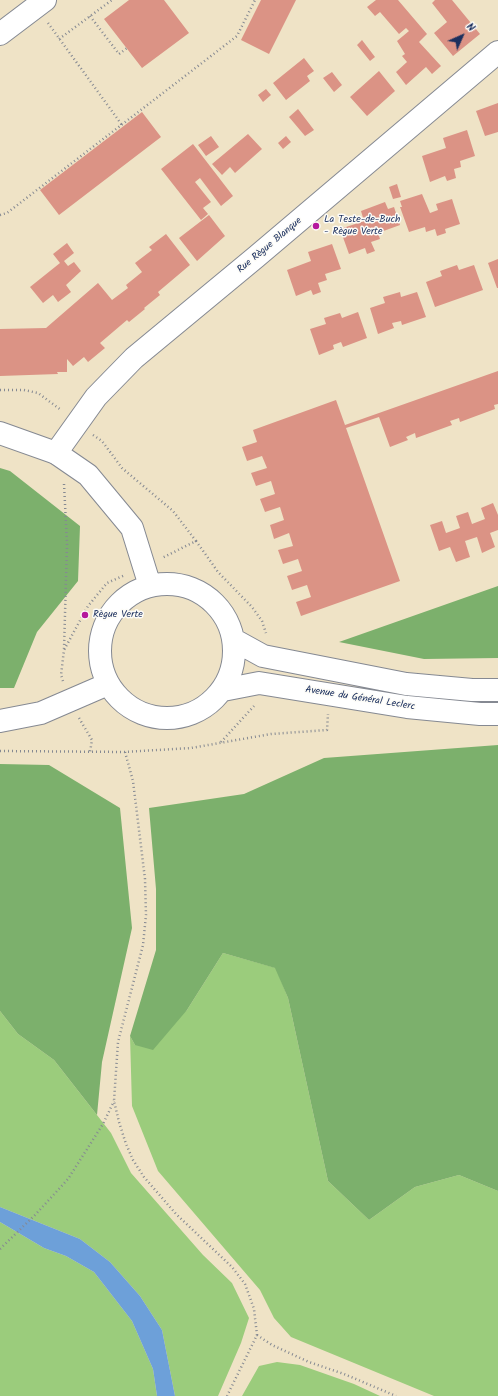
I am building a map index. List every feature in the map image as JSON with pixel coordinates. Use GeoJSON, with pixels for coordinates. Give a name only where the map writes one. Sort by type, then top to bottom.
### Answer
{"type":"FeatureCollection","features":[{"type":"Feature","properties":{"kind":"main road"},"geometry":{"type":"LineString","coordinates":[[0,34],[40,3]]}},
{"type":"Feature","properties":{"kind":"main road","name":"Rue Règue Blanque"},"geometry":{"type":"LineString","coordinates":[[56,453],[96,397],[134,358],[498,52]]}},
{"type":"Feature","properties":{"kind":"main road"},"geometry":{"type":"LineString","coordinates":[[0,433],[56,453],[88,475],[132,528],[148,576]]}},
{"type":"Feature","properties":{"kind":"main road"},"geometry":{"type":"LineString","coordinates":[[148,576],[169,584],[187,587],[204,595],[221,612],[228,623],[234,640],[235,658],[231,674],[223,690],[207,706],[187,716],[164,719],[142,714],[122,702],[108,684],[101,665],[100,645],[105,625],[116,607],[148,576]]}},
{"type":"Feature","properties":{"kind":"main road"},"geometry":{"type":"LineString","coordinates":[[234,640],[263,656],[406,684],[472,690],[498,690]]}},
{"type":"Feature","properties":{"kind":"main road","name":"Avenue du Général Leclerc"},"geometry":{"type":"LineString","coordinates":[[223,690],[259,683],[407,707],[480,714],[498,714]]}},
{"type":"Feature","properties":{"kind":"main road"},"geometry":{"type":"LineString","coordinates":[[0,721],[41,713],[70,702],[108,684]]}},
{"type":"Feature","properties":{"kind":"path"},"geometry":{"type":"LineString","coordinates":[[60,39],[112,0]]}},
{"type":"Feature","properties":{"kind":"path"},"geometry":{"type":"LineString","coordinates":[[0,215],[7,213],[237,36],[255,0]]}},
{"type":"Feature","properties":{"kind":"path"},"geometry":{"type":"LineString","coordinates":[[40,3],[60,39],[122,125]]}},
{"type":"Feature","properties":{"kind":"path"},"geometry":{"type":"LineString","coordinates":[[90,16],[119,54],[126,48]]}},
{"type":"Feature","properties":{"kind":"path"},"geometry":{"type":"LineString","coordinates":[[0,390],[24,390],[38,393],[102,441],[122,468],[174,511],[218,572],[252,606],[262,621],[266,637]]}},
{"type":"Feature","properties":{"kind":"path"},"geometry":{"type":"LineString","coordinates":[[63,479],[67,544],[64,650],[61,675],[70,702],[92,740],[90,752]]}},
{"type":"Feature","properties":{"kind":"path"},"geometry":{"type":"LineString","coordinates":[[64,650],[88,606],[107,583],[148,576],[180,550],[196,541]]}},
{"type":"Feature","properties":{"kind":"path"},"geometry":{"type":"LineString","coordinates":[[0,751],[125,752],[190,748],[271,734],[326,730],[330,695]]}},
{"type":"Feature","properties":{"kind":"path"},"geometry":{"type":"LineString","coordinates":[[125,752],[133,781],[145,879],[146,915],[144,945],[118,1042],[114,1101],[126,1144],[133,1160],[144,1177],[176,1214],[232,1267],[245,1284],[254,1309],[257,1335],[227,1396]]}},
{"type":"Feature","properties":{"kind":"path"},"geometry":{"type":"LineString","coordinates":[[0,1249],[36,1214],[68,1178],[103,1124],[114,1101]]}},
{"type":"Feature","properties":{"kind":"path"},"geometry":{"type":"LineString","coordinates":[[257,1335],[272,1345],[309,1362],[344,1374],[396,1396]]}},
{"type":"Feature","properties":{"kind":"green space"},"geometry":{"type":"Polygon","coordinates":[[[0,468],[10,471],[80,526],[78,581],[37,632],[14,688],[0,688],[0,468]]]}},
{"type":"Feature","properties":{"kind":"green space"},"geometry":{"type":"Polygon","coordinates":[[[498,586],[498,658],[424,659],[339,642],[498,586]]]}},
{"type":"Feature","properties":{"kind":"green space"},"geometry":{"type":"Polygon","coordinates":[[[498,745],[498,1191],[459,1175],[415,1187],[369,1220],[328,1181],[288,998],[275,968],[223,953],[187,1010],[153,1050],[135,1045],[130,1036],[156,950],[156,889],[149,808],[244,794],[324,758],[498,745]]]}},
{"type":"Feature","properties":{"kind":"green space"},"geometry":{"type":"Polygon","coordinates":[[[0,764],[49,765],[120,808],[132,928],[102,1062],[97,1115],[54,1060],[18,1034],[0,1011],[0,764]]]}},
{"type":"Feature","properties":{"kind":"green space"},"geometry":{"type":"Polygon","coordinates":[[[223,953],[276,968],[288,998],[328,1181],[369,1220],[415,1187],[459,1175],[498,1191],[498,1396],[434,1396],[291,1337],[274,1318],[260,1290],[158,1171],[132,1106],[130,1036],[135,1045],[187,1010],[223,953]]]}},
{"type":"Feature","properties":{"kind":"green space"},"geometry":{"type":"Polygon","coordinates":[[[0,1011],[18,1034],[54,1060],[111,1133],[131,1173],[203,1255],[232,1283],[249,1318],[241,1343],[218,1396],[175,1396],[162,1330],[140,1296],[110,1262],[80,1239],[0,1207],[0,1011]]]}},
{"type":"Feature","properties":{"kind":"green space"},"geometry":{"type":"Polygon","coordinates":[[[0,1222],[44,1248],[66,1256],[94,1272],[132,1321],[153,1369],[157,1396],[0,1396],[0,1222]]]}},
{"type":"Feature","properties":{"kind":"green space"},"geometry":{"type":"Polygon","coordinates":[[[277,1362],[300,1365],[354,1384],[380,1396],[242,1396],[259,1366],[277,1362]]]}},
{"type":"Feature","properties":{"kind":"water"},"geometry":{"type":"Polygon","coordinates":[[[0,1207],[80,1239],[110,1262],[140,1296],[162,1330],[175,1396],[157,1396],[153,1369],[132,1321],[94,1272],[66,1256],[44,1248],[0,1222],[0,1207]]]}},
{"type":"Feature","properties":{"kind":"building"},"geometry":{"type":"Polygon","coordinates":[[[129,0],[164,0],[189,33],[142,68],[104,19],[129,0]]]}},
{"type":"Feature","properties":{"kind":"building"},"geometry":{"type":"Polygon","coordinates":[[[261,0],[296,0],[269,54],[241,40],[261,0]]]}},
{"type":"Feature","properties":{"kind":"building"},"geometry":{"type":"Polygon","coordinates":[[[376,0],[398,0],[427,34],[419,42],[441,66],[432,74],[426,67],[406,85],[396,72],[407,62],[402,56],[405,54],[397,41],[409,31],[406,28],[399,34],[380,12],[375,16],[367,7],[376,0]]]}},
{"type":"Feature","properties":{"kind":"building"},"geometry":{"type":"Polygon","coordinates":[[[435,0],[452,0],[480,34],[453,56],[434,33],[447,22],[432,3],[435,0]]]}},
{"type":"Feature","properties":{"kind":"building"},"geometry":{"type":"Polygon","coordinates":[[[362,40],[375,57],[370,61],[357,45],[362,40]]]}},
{"type":"Feature","properties":{"kind":"building"},"geometry":{"type":"Polygon","coordinates":[[[304,58],[314,71],[307,76],[310,81],[286,100],[273,83],[304,58]]]}},
{"type":"Feature","properties":{"kind":"building"},"geometry":{"type":"Polygon","coordinates":[[[379,71],[395,91],[367,116],[350,97],[379,71]]]}},
{"type":"Feature","properties":{"kind":"building"},"geometry":{"type":"Polygon","coordinates":[[[332,72],[342,85],[334,92],[323,78],[332,72]]]}},
{"type":"Feature","properties":{"kind":"building"},"geometry":{"type":"Polygon","coordinates":[[[266,89],[271,95],[263,102],[258,95],[266,89]]]}},
{"type":"Feature","properties":{"kind":"building"},"geometry":{"type":"Polygon","coordinates":[[[498,103],[498,132],[485,136],[476,111],[498,103]]]}},
{"type":"Feature","properties":{"kind":"building"},"geometry":{"type":"Polygon","coordinates":[[[298,109],[314,130],[305,136],[289,117],[298,109]]]}},
{"type":"Feature","properties":{"kind":"building"},"geometry":{"type":"Polygon","coordinates":[[[142,112],[161,137],[59,215],[40,190],[142,112]]]}},
{"type":"Feature","properties":{"kind":"building"},"geometry":{"type":"Polygon","coordinates":[[[467,130],[475,156],[460,161],[461,167],[454,169],[456,178],[447,181],[445,176],[430,182],[422,156],[446,148],[443,138],[467,130]]]}},
{"type":"Feature","properties":{"kind":"building"},"geometry":{"type":"Polygon","coordinates":[[[248,134],[262,149],[235,173],[230,167],[222,175],[212,164],[248,134]]]}},
{"type":"Feature","properties":{"kind":"building"},"geometry":{"type":"Polygon","coordinates":[[[211,136],[219,147],[206,156],[198,145],[211,136]]]}},
{"type":"Feature","properties":{"kind":"building"},"geometry":{"type":"Polygon","coordinates":[[[286,136],[291,142],[283,149],[278,143],[286,136]]]}},
{"type":"Feature","properties":{"kind":"building"},"geometry":{"type":"Polygon","coordinates":[[[193,144],[233,196],[221,206],[200,178],[195,182],[211,202],[203,208],[208,214],[201,220],[161,169],[193,144]]]}},
{"type":"Feature","properties":{"kind":"building"},"geometry":{"type":"Polygon","coordinates":[[[397,184],[401,197],[393,199],[389,187],[397,184]]]}},
{"type":"Feature","properties":{"kind":"building"},"geometry":{"type":"Polygon","coordinates":[[[422,194],[430,213],[438,210],[436,204],[452,199],[460,224],[445,229],[446,233],[437,236],[435,229],[426,232],[425,227],[409,232],[400,207],[402,207],[400,201],[422,194]]]}},
{"type":"Feature","properties":{"kind":"building"},"geometry":{"type":"Polygon","coordinates":[[[385,202],[388,209],[394,207],[400,225],[378,233],[380,239],[371,242],[375,251],[367,254],[365,248],[349,254],[340,229],[364,221],[361,211],[385,202]]]}},
{"type":"Feature","properties":{"kind":"building"},"geometry":{"type":"Polygon","coordinates":[[[209,215],[225,236],[197,261],[179,238],[209,215]]]}},
{"type":"Feature","properties":{"kind":"building"},"geometry":{"type":"Polygon","coordinates":[[[166,234],[190,265],[158,292],[160,295],[144,308],[145,309],[129,322],[127,320],[100,343],[105,348],[88,362],[84,357],[73,366],[67,359],[67,372],[57,372],[58,374],[0,376],[0,329],[46,328],[98,283],[112,300],[128,288],[126,285],[142,272],[135,263],[152,250],[149,247],[166,234]]]}},
{"type":"Feature","properties":{"kind":"building"},"geometry":{"type":"Polygon","coordinates":[[[67,243],[74,253],[64,261],[68,266],[74,262],[81,271],[66,285],[71,292],[58,302],[53,295],[43,303],[30,287],[60,263],[53,254],[67,243]]]}},
{"type":"Feature","properties":{"kind":"building"},"geometry":{"type":"Polygon","coordinates":[[[332,244],[341,269],[325,274],[327,280],[318,283],[321,292],[313,295],[311,290],[296,296],[287,270],[311,261],[308,252],[332,244]]]}},
{"type":"Feature","properties":{"kind":"building"},"geometry":{"type":"Polygon","coordinates":[[[498,259],[498,288],[497,288],[488,263],[498,259]]]}},
{"type":"Feature","properties":{"kind":"building"},"geometry":{"type":"Polygon","coordinates":[[[457,265],[459,270],[474,265],[483,290],[435,307],[426,282],[442,276],[440,271],[457,265]]]}},
{"type":"Feature","properties":{"kind":"building"},"geometry":{"type":"Polygon","coordinates":[[[400,292],[401,297],[417,292],[426,317],[402,325],[401,321],[392,323],[394,328],[378,334],[370,308],[385,303],[383,297],[400,292]]]}},
{"type":"Feature","properties":{"kind":"building"},"geometry":{"type":"Polygon","coordinates":[[[358,312],[367,338],[343,347],[341,342],[333,345],[334,349],[319,355],[310,329],[326,324],[324,318],[340,313],[342,318],[358,312]]]}},
{"type":"Feature","properties":{"kind":"building"},"geometry":{"type":"Polygon","coordinates":[[[498,371],[498,404],[494,405],[495,409],[460,422],[459,418],[450,421],[452,425],[416,438],[415,433],[406,437],[408,440],[390,447],[379,417],[346,428],[400,581],[301,616],[296,602],[311,597],[307,585],[292,590],[287,576],[302,571],[298,559],[283,564],[278,550],[293,546],[289,533],[274,539],[270,525],[284,520],[280,507],[265,512],[260,499],[275,494],[271,481],[256,486],[251,473],[267,468],[262,456],[247,461],[242,447],[257,442],[253,430],[336,400],[345,425],[498,371]]]}},
{"type":"Feature","properties":{"kind":"building"},"geometry":{"type":"Polygon","coordinates":[[[493,503],[498,515],[498,530],[490,533],[495,547],[482,553],[477,537],[465,541],[470,557],[456,562],[450,547],[439,551],[430,525],[442,521],[446,533],[460,528],[456,516],[468,512],[472,524],[485,519],[481,508],[493,503]]]}},
{"type":"Feature","properties":{"kind":"place","name":"La Teste-de-Buch - Règue Verte"},"geometry":{"type":"Point","coordinates":[316,226]}},
{"type":"Feature","properties":{"kind":"place","name":"Règue Verte"},"geometry":{"type":"Point","coordinates":[85,615]}}]}
